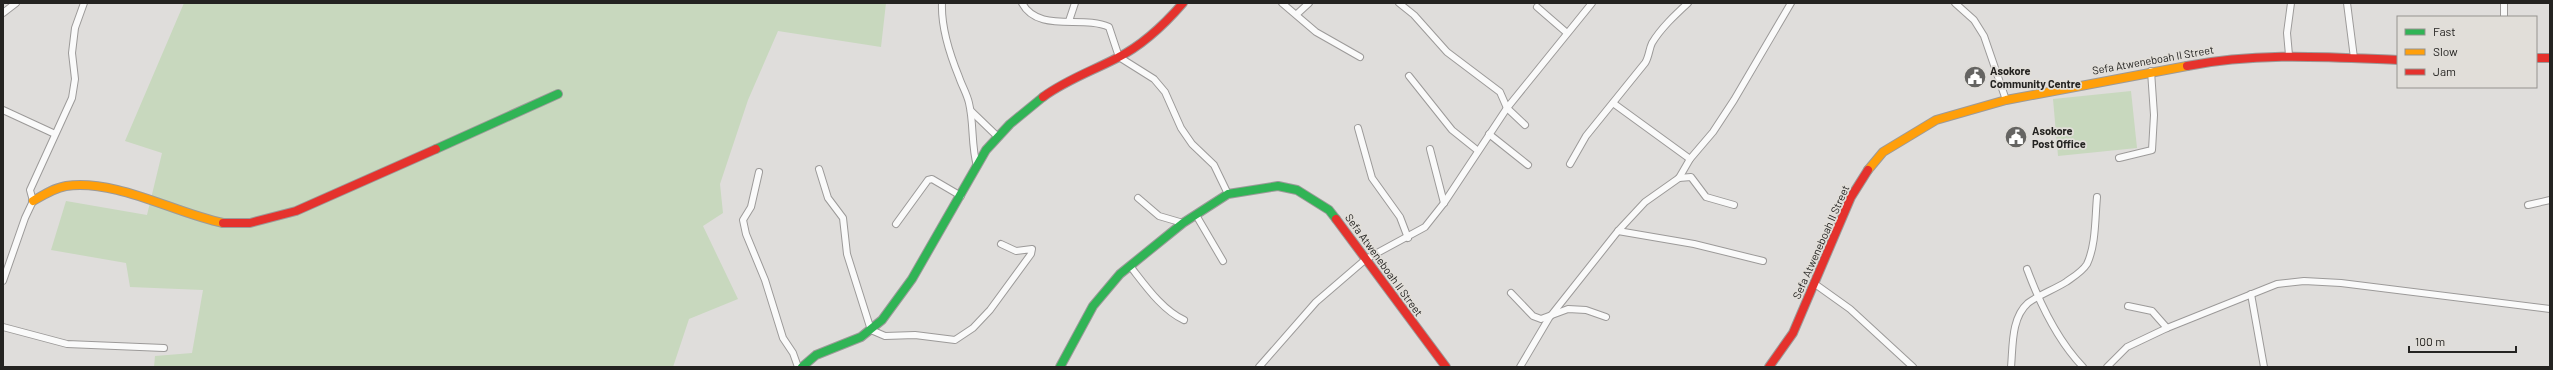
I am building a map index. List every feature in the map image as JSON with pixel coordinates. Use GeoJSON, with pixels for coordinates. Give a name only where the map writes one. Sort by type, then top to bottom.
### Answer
{"type":"FeatureCollection","features":[{"type":"Feature","properties":{"kind":"main road"},"geometry":{"type":"LineString","coordinates":[[802,367],[813,355],[850,344],[871,330],[906,289],[961,196],[986,150],[998,137],[1058,86],[1119,57],[1166,25],[1183,3]]}},
{"type":"Feature","properties":{"kind":"main road","name":"Sefa Atweneboah II Street"},"geometry":{"type":"LineString","coordinates":[[1769,367],[1793,333],[1851,197],[1873,162],[1883,152],[1936,120],[2006,100],[2151,71],[2222,59],[2289,55],[2397,60]]}},
{"type":"Feature","properties":{"kind":"main road"},"geometry":{"type":"LineString","coordinates":[[2537,58],[2550,58]]}},
{"type":"Feature","properties":{"kind":"main road"},"geometry":{"type":"LineString","coordinates":[[34,201],[48,192],[67,185],[78,185],[130,196],[223,224],[251,224],[296,211],[558,94]]}},
{"type":"Feature","properties":{"kind":"main road","name":"Sefa Atweneboah II Street"},"geometry":{"type":"LineString","coordinates":[[1060,367],[1093,306],[1110,285],[1130,266],[1183,223],[1228,194],[1278,186],[1297,190],[1330,210],[1446,367]]}},
{"type":"Feature","properties":{"kind":"street"},"geometry":{"type":"LineString","coordinates":[[3,13],[16,3]]}},
{"type":"Feature","properties":{"kind":"street"},"geometry":{"type":"LineString","coordinates":[[3,281],[25,218],[34,201],[30,190],[72,98],[75,79],[73,47],[75,28],[84,3]]}},
{"type":"Feature","properties":{"kind":"street"},"geometry":{"type":"LineString","coordinates":[[942,3],[941,19],[971,111],[974,127],[972,148],[977,166]]}},
{"type":"Feature","properties":{"kind":"street"},"geometry":{"type":"LineString","coordinates":[[1022,3],[1029,12],[1045,20],[1068,21],[1109,27],[1119,57],[1154,79],[1165,92],[1181,128],[1192,144],[1214,165],[1228,194]]}},
{"type":"Feature","properties":{"kind":"street"},"geometry":{"type":"LineString","coordinates":[[1068,21],[1075,3]]}},
{"type":"Feature","properties":{"kind":"street"},"geometry":{"type":"LineString","coordinates":[[1282,3],[1298,14],[1316,32],[1360,57]]}},
{"type":"Feature","properties":{"kind":"street"},"geometry":{"type":"LineString","coordinates":[[1298,14],[1309,3]]}},
{"type":"Feature","properties":{"kind":"street"},"geometry":{"type":"LineString","coordinates":[[1399,3],[1414,15],[1447,52],[1500,92],[1507,108],[1525,125]]}},
{"type":"Feature","properties":{"kind":"street"},"geometry":{"type":"LineString","coordinates":[[1259,367],[1316,302],[1366,259],[1389,245],[1408,238],[1425,227],[1444,203],[1477,150],[1507,108],[1592,3]]}},
{"type":"Feature","properties":{"kind":"street"},"geometry":{"type":"LineString","coordinates":[[1570,164],[1586,136],[1645,63],[1649,55],[1651,44],[1672,18],[1688,3]]}},
{"type":"Feature","properties":{"kind":"street"},"geometry":{"type":"LineString","coordinates":[[1520,367],[1549,318],[1618,231],[1645,202],[1679,178],[1690,159],[1713,132],[1734,100],[1791,3]]}},
{"type":"Feature","properties":{"kind":"street"},"geometry":{"type":"LineString","coordinates":[[1955,3],[1974,20],[1984,36],[2006,100]]}},
{"type":"Feature","properties":{"kind":"street"},"geometry":{"type":"LineString","coordinates":[[2289,55],[2287,33],[2291,3]]}},
{"type":"Feature","properties":{"kind":"street"},"geometry":{"type":"LineString","coordinates":[[2347,3],[2354,58]]}},
{"type":"Feature","properties":{"kind":"street"},"geometry":{"type":"LineString","coordinates":[[2504,3],[2504,16]]}},
{"type":"Feature","properties":{"kind":"street"},"geometry":{"type":"LineString","coordinates":[[1537,7],[1567,33]]}},
{"type":"Feature","properties":{"kind":"street"},"geometry":{"type":"LineString","coordinates":[[2119,158],[2152,150],[2154,115],[2151,71]]}},
{"type":"Feature","properties":{"kind":"street"},"geometry":{"type":"LineString","coordinates":[[1409,76],[1452,130],[1477,150]]}},
{"type":"Feature","properties":{"kind":"street"},"geometry":{"type":"LineString","coordinates":[[1613,103],[1690,159]]}},
{"type":"Feature","properties":{"kind":"street"},"geometry":{"type":"LineString","coordinates":[[3,110],[55,134]]}},
{"type":"Feature","properties":{"kind":"street"},"geometry":{"type":"LineString","coordinates":[[971,111],[998,137]]}},
{"type":"Feature","properties":{"kind":"street"},"geometry":{"type":"LineString","coordinates":[[1358,128],[1372,178],[1400,217],[1408,238]]}},
{"type":"Feature","properties":{"kind":"street"},"geometry":{"type":"LineString","coordinates":[[1489,134],[1528,165]]}},
{"type":"Feature","properties":{"kind":"street"},"geometry":{"type":"LineString","coordinates":[[1430,150],[1444,203]]}},
{"type":"Feature","properties":{"kind":"street"},"geometry":{"type":"LineString","coordinates":[[819,169],[828,198],[843,218],[847,254],[871,330],[885,336],[915,335],[955,340],[973,328],[1013,282],[1031,254],[1032,249],[1016,251],[1001,244]]}},
{"type":"Feature","properties":{"kind":"street"},"geometry":{"type":"LineString","coordinates":[[759,172],[751,207],[743,220],[746,234],[765,280],[783,338],[793,353],[798,367]]}},
{"type":"Feature","properties":{"kind":"street"},"geometry":{"type":"LineString","coordinates":[[1679,178],[1691,177],[1706,197],[1734,205]]}},
{"type":"Feature","properties":{"kind":"street"},"geometry":{"type":"LineString","coordinates":[[896,224],[928,180],[932,179],[961,196]]}},
{"type":"Feature","properties":{"kind":"street"},"geometry":{"type":"LineString","coordinates":[[2011,367],[2016,323],[2029,303],[2039,299],[2080,272],[2086,264],[2094,223],[2097,197]]}},
{"type":"Feature","properties":{"kind":"street"},"geometry":{"type":"LineString","coordinates":[[1138,198],[1159,216],[1183,223]]}},
{"type":"Feature","properties":{"kind":"street"},"geometry":{"type":"LineString","coordinates":[[2528,205],[2550,200]]}},
{"type":"Feature","properties":{"kind":"street"},"geometry":{"type":"LineString","coordinates":[[1196,216],[1223,261]]}},
{"type":"Feature","properties":{"kind":"street"},"geometry":{"type":"LineString","coordinates":[[1618,231],[1694,244],[1763,261]]}},
{"type":"Feature","properties":{"kind":"street"},"geometry":{"type":"LineString","coordinates":[[1130,266],[1146,287],[1177,317],[1184,320]]}},
{"type":"Feature","properties":{"kind":"street"},"geometry":{"type":"LineString","coordinates":[[2027,269],[2039,299],[2062,341],[2083,367]]}},
{"type":"Feature","properties":{"kind":"street"},"geometry":{"type":"LineString","coordinates":[[2108,367],[2127,347],[2167,328],[2277,284],[2304,281],[2341,283],[2550,310]]}},
{"type":"Feature","properties":{"kind":"street"},"geometry":{"type":"LineString","coordinates":[[1814,284],[1850,309],[1913,367]]}},
{"type":"Feature","properties":{"kind":"street"},"geometry":{"type":"LineString","coordinates":[[1510,293],[1533,316],[1541,319],[1549,318],[1568,309],[1586,310],[1606,317]]}},
{"type":"Feature","properties":{"kind":"street"},"geometry":{"type":"LineString","coordinates":[[2251,294],[2264,367]]}},
{"type":"Feature","properties":{"kind":"street"},"geometry":{"type":"LineString","coordinates":[[2128,306],[2152,311],[2167,328]]}},
{"type":"Feature","properties":{"kind":"street"},"geometry":{"type":"LineString","coordinates":[[3,327],[67,344],[164,348]]}},
{"type":"Feature","properties":{"kind":"green space"},"geometry":{"type":"Polygon","coordinates":[[[184,3],[886,3],[881,47],[778,31],[748,100],[720,184],[723,213],[703,226],[738,299],[689,319],[673,367],[154,367],[155,356],[192,353],[203,290],[130,287],[126,263],[51,250],[66,201],[147,215],[162,153],[125,141],[184,3]]]}},
{"type":"Feature","properties":{"kind":"green space"},"geometry":{"type":"Polygon","coordinates":[[[2131,91],[2137,148],[2058,156],[2053,99],[2131,91]]]}},
{"type":"Feature","properties":{"kind":"traffic: fast"},"geometry":{"type":"LineString","coordinates":[[436,149],[558,94]]}},
{"type":"Feature","properties":{"kind":"traffic: fast"},"geometry":{"type":"LineString","coordinates":[[802,367],[816,355],[861,337],[882,320],[912,279],[986,150],[1010,124],[1043,97]]}},
{"type":"Feature","properties":{"kind":"traffic: fast"},"geometry":{"type":"LineString","coordinates":[[1060,367],[1093,306],[1120,274],[1183,223],[1228,194],[1278,186],[1297,190],[1329,210],[1336,219]]}},
{"type":"Feature","properties":{"kind":"traffic: slow"},"geometry":{"type":"LineString","coordinates":[[1868,170],[1883,152],[1936,120],[2006,100],[2187,66]]}},
{"type":"Feature","properties":{"kind":"traffic: slow"},"geometry":{"type":"LineString","coordinates":[[33,201],[53,190],[66,186],[85,185],[105,187],[223,223]]}},
{"type":"Feature","properties":{"kind":"traffic: jam"},"geometry":{"type":"LineString","coordinates":[[1043,97],[1079,76],[1127,53],[1136,47],[1161,27],[1183,3]]}},
{"type":"Feature","properties":{"kind":"traffic: jam"},"geometry":{"type":"LineString","coordinates":[[2187,66],[2266,57],[2397,60]]}},
{"type":"Feature","properties":{"kind":"traffic: jam"},"geometry":{"type":"LineString","coordinates":[[2537,58],[2550,58]]}},
{"type":"Feature","properties":{"kind":"traffic: jam"},"geometry":{"type":"LineString","coordinates":[[223,223],[250,223],[296,211],[436,149]]}},
{"type":"Feature","properties":{"kind":"traffic: jam"},"geometry":{"type":"LineString","coordinates":[[1769,367],[1793,333],[1851,197],[1868,170]]}},
{"type":"Feature","properties":{"kind":"traffic: jam"},"geometry":{"type":"LineString","coordinates":[[1336,219],[1446,367]]}},
{"type":"Feature","properties":{"kind":"place","name":"Asokore Community Centre"},"geometry":{"type":"Point","coordinates":[1975,77]}},
{"type":"Feature","properties":{"kind":"place","name":"Asokore Post Office"},"geometry":{"type":"Point","coordinates":[2016,137]}}]}
